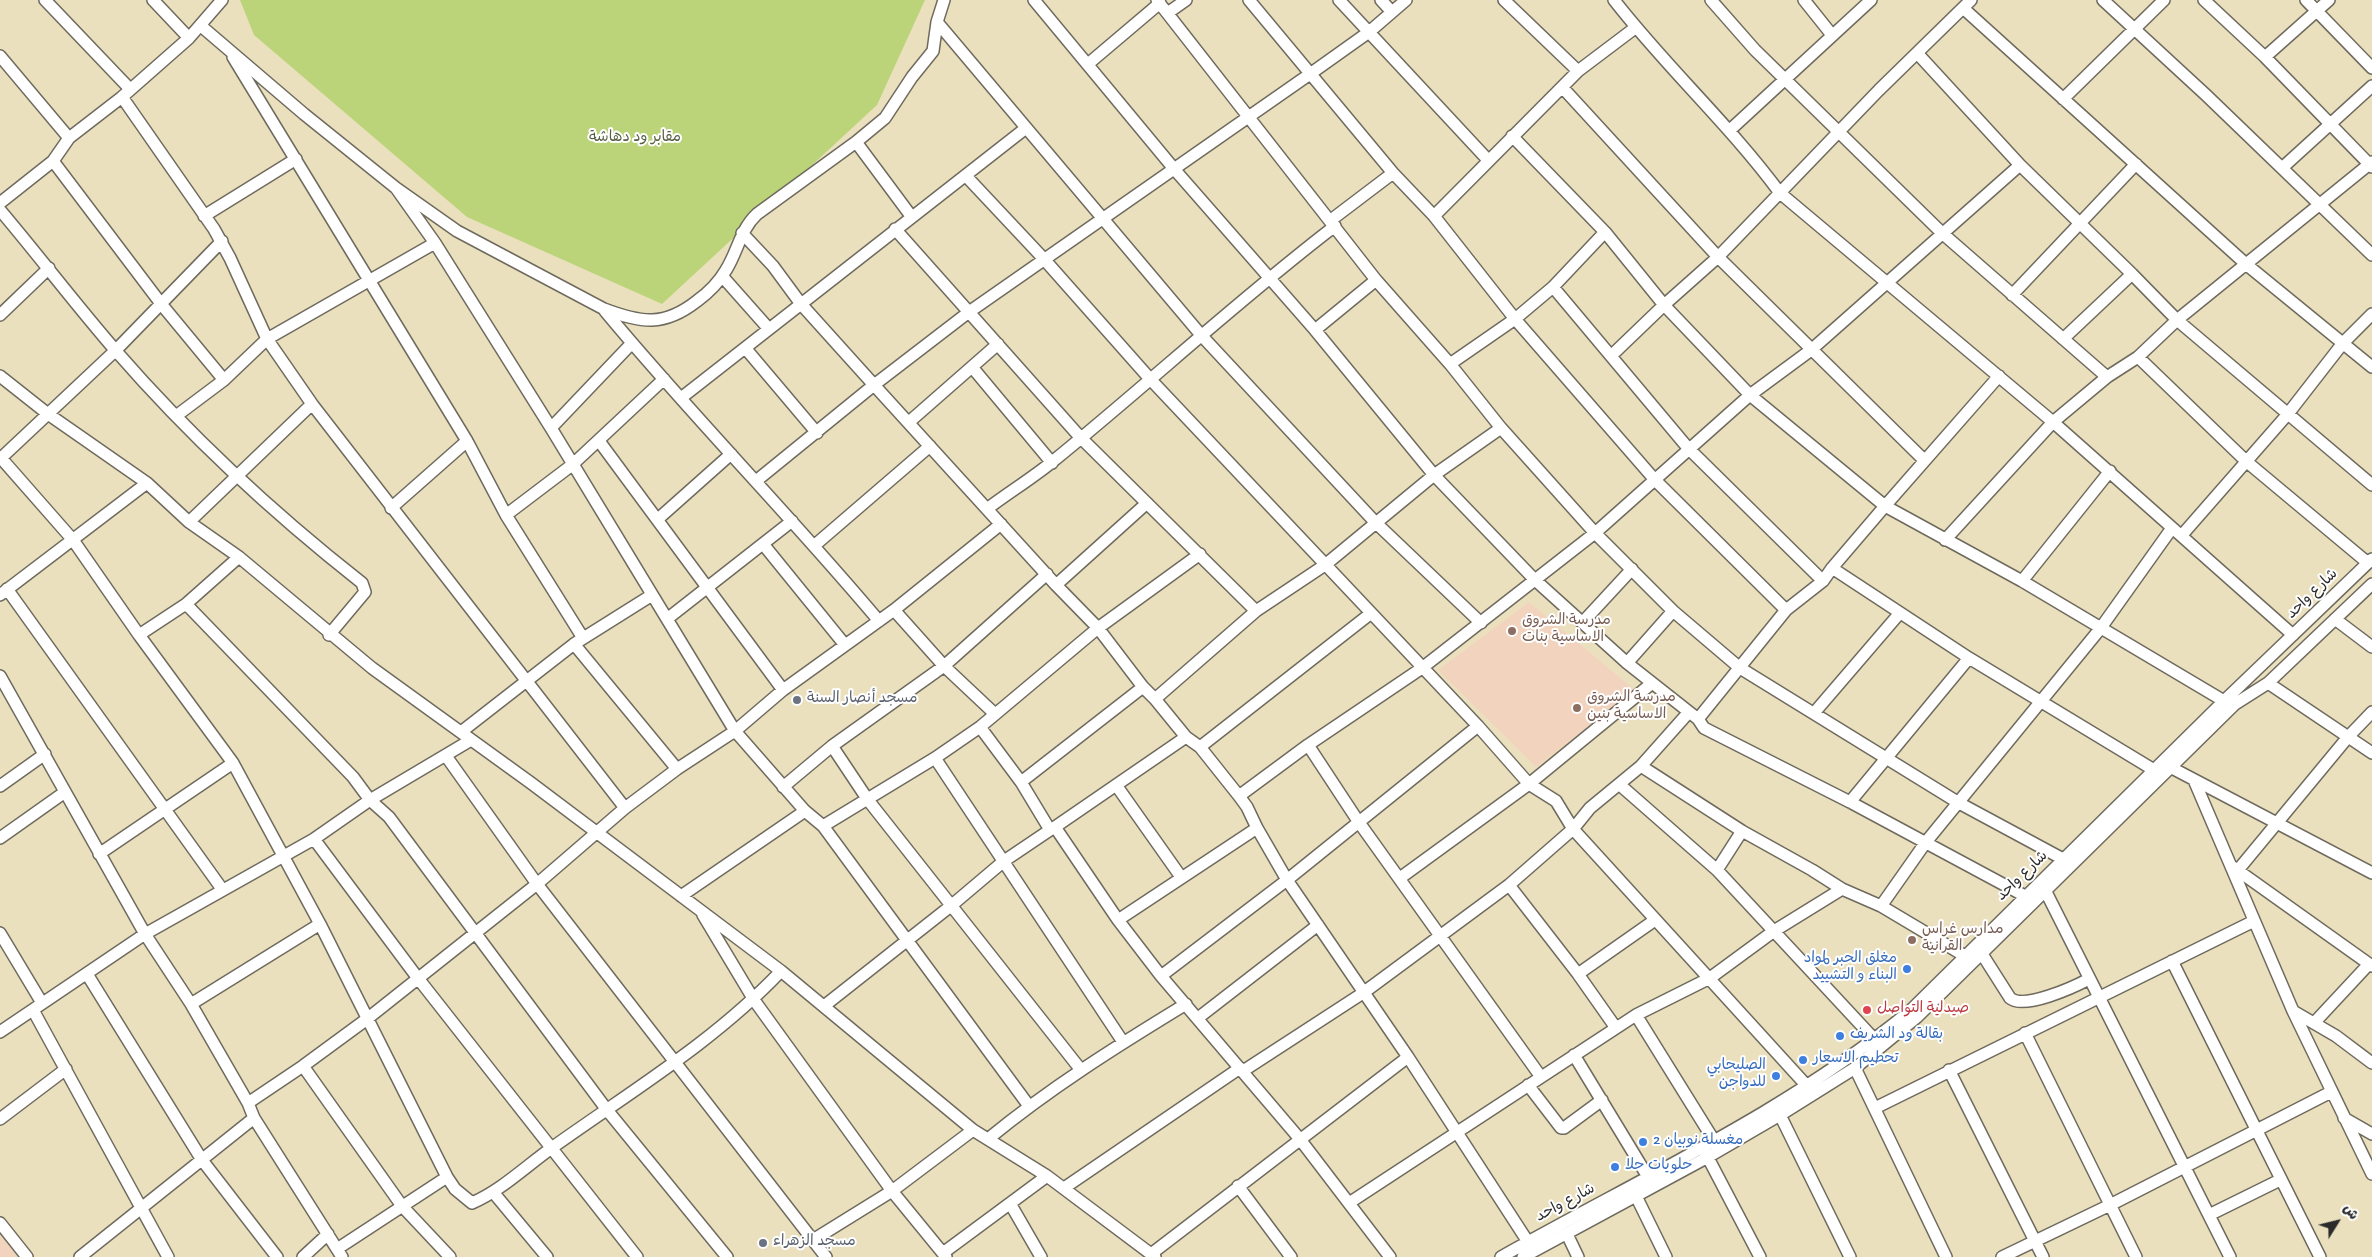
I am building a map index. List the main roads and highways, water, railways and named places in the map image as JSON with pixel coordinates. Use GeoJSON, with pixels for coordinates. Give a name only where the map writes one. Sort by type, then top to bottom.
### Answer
{"type":"FeatureCollection","features":[{"type":"Feature","properties":{"kind":"place","name":"مدرسة الشروق الاساسية بنات"},"geometry":{"type":"Point","coordinates":[1512,631]}},
{"type":"Feature","properties":{"kind":"place","name":"مسجد أنصار السنة"},"geometry":{"type":"Point","coordinates":[797,700]}},
{"type":"Feature","properties":{"kind":"place","name":"مدرسة الشروق الاساسية بنين"},"geometry":{"type":"Point","coordinates":[1577,708]}},
{"type":"Feature","properties":{"kind":"place","name":"مدارس غراس القرانية"},"geometry":{"type":"Point","coordinates":[1912,940]}},
{"type":"Feature","properties":{"kind":"place","name":"مغلق الحبر لمواد البناء و التشييد"},"geometry":{"type":"Point","coordinates":[1907,969]}},
{"type":"Feature","properties":{"kind":"place","name":"صيدلية التواصل"},"geometry":{"type":"Point","coordinates":[1867,1010]}},
{"type":"Feature","properties":{"kind":"place","name":"بقالة ود الشريف"},"geometry":{"type":"Point","coordinates":[1840,1036]}},
{"type":"Feature","properties":{"kind":"place","name":"تحطيم الاسعار"},"geometry":{"type":"Point","coordinates":[1803,1060]}},
{"type":"Feature","properties":{"kind":"place","name":"الصليحابي للدواجن"},"geometry":{"type":"Point","coordinates":[1776,1076]}},
{"type":"Feature","properties":{"kind":"place","name":"مغسلة نوبيان 2"},"geometry":{"type":"Point","coordinates":[1643,1142]}},
{"type":"Feature","properties":{"kind":"place","name":"حلويات حلا"},"geometry":{"type":"Point","coordinates":[1615,1167]}},
{"type":"Feature","properties":{"kind":"place","name":"مسجد الزهراء"},"geometry":{"type":"Point","coordinates":[763,1243]}},
{"type":"Feature","properties":{"kind":"park label","name":"مقابر ود دهاشة"},"geometry":{"type":"Point","coordinates":[635,139]}}]}
